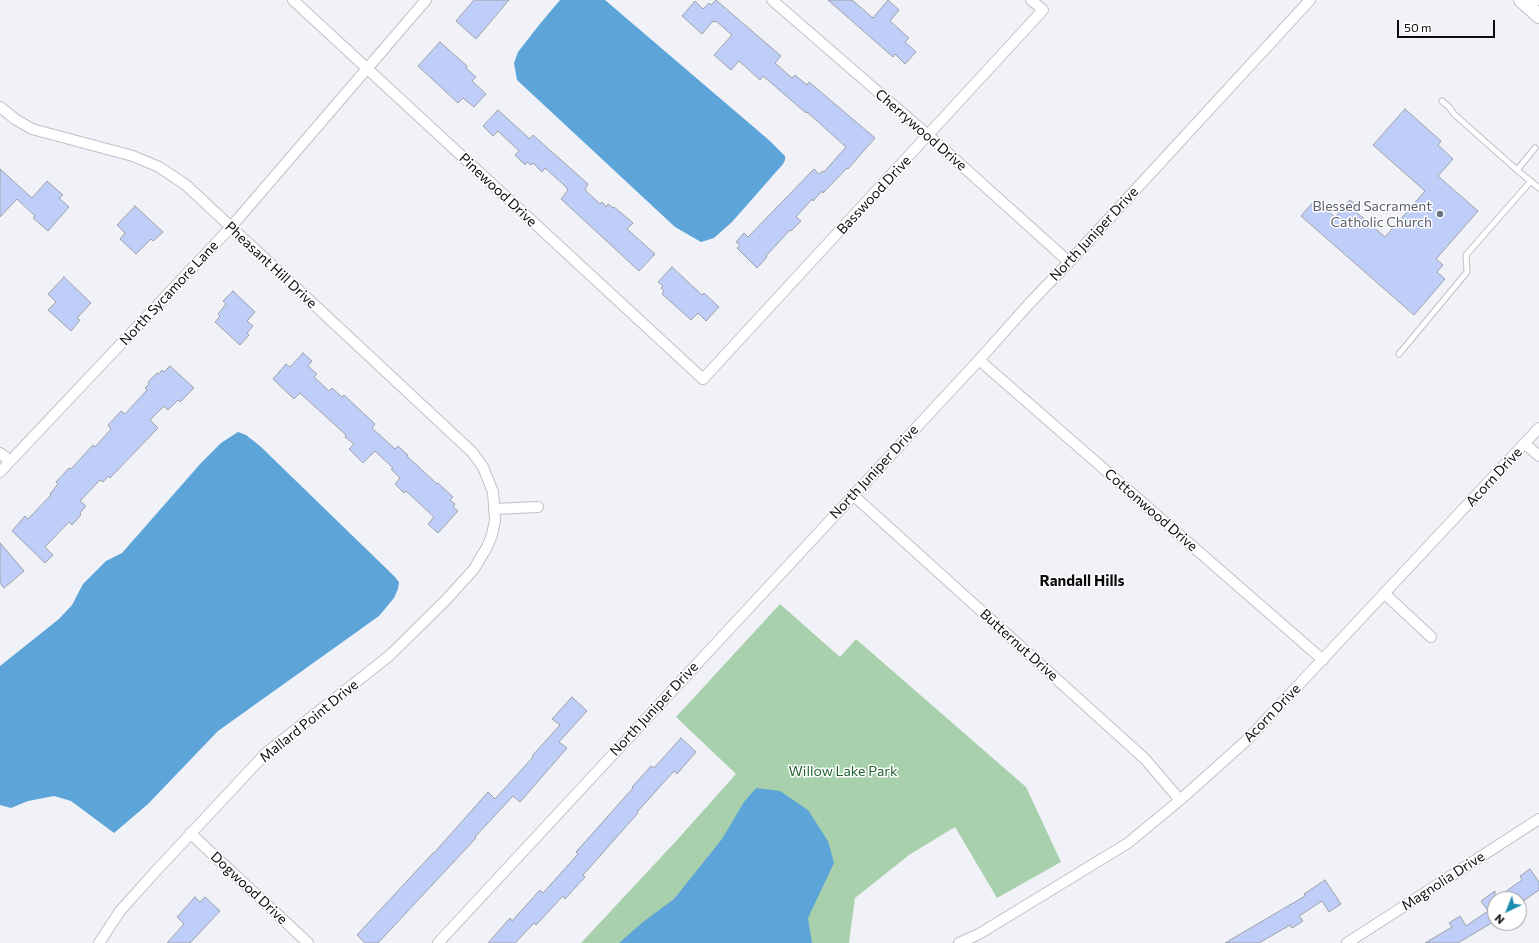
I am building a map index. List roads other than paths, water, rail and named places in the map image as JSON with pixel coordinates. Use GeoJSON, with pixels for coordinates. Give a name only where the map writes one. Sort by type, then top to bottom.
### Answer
{"type":"FeatureCollection","features":[{"type":"Feature","properties":{"kind":"street","name":"Pinewood Drive"},"geometry":{"type":"LineString","coordinates":[[293,0],[703,379]]}},
{"type":"Feature","properties":{"kind":"street","name":"North Sycamore Lane"},"geometry":{"type":"LineString","coordinates":[[0,472],[231,227],[426,0]]}},
{"type":"Feature","properties":{"kind":"street","name":"Cherrywood Drive"},"geometry":{"type":"LineString","coordinates":[[772,0],[929,136],[1069,262]]}},
{"type":"Feature","properties":{"kind":"street","name":"Basswood Drive"},"geometry":{"type":"LineString","coordinates":[[703,379],[929,136],[1043,10],[1031,0]]}},
{"type":"Feature","properties":{"kind":"street","name":"North Juniper Drive"},"geometry":{"type":"LineString","coordinates":[[438,943],[979,360],[1310,0]]}},
{"type":"Feature","properties":{"kind":"street","name":"Pheasant Hill Drive"},"geometry":{"type":"LineString","coordinates":[[0,107],[14,119],[38,131],[133,156],[159,167],[186,185],[472,452],[483,467],[493,492]]}},
{"type":"Feature","properties":{"kind":"street","name":"Cottonwood Drive"},"geometry":{"type":"LineString","coordinates":[[979,360],[1323,660]]}},
{"type":"Feature","properties":{"kind":"street","name":"Acorn Drive"},"geometry":{"type":"LineString","coordinates":[[958,943],[991,926],[1128,843],[1180,800],[1247,740],[1539,428]]}},
{"type":"Feature","properties":{"kind":"street"},"geometry":{"type":"LineString","coordinates":[[1525,444],[1539,456]]}},
{"type":"Feature","properties":{"kind":"street"},"geometry":{"type":"LineString","coordinates":[[0,452],[10,461]]}},
{"type":"Feature","properties":{"kind":"street","name":"Mallard Point Drive"},"geometry":{"type":"LineString","coordinates":[[99,943],[120,911],[190,833],[266,753],[389,656],[474,569],[487,547],[494,528],[493,492]]}},
{"type":"Feature","properties":{"kind":"street","name":"Butternut Drive"},"geometry":{"type":"LineString","coordinates":[[853,495],[1145,759],[1180,800]]}},
{"type":"Feature","properties":{"kind":"street"},"geometry":{"type":"LineString","coordinates":[[494,509],[538,507]]}},
{"type":"Feature","properties":{"kind":"street"},"geometry":{"type":"LineString","coordinates":[[1384,593],[1431,637]]}},
{"type":"Feature","properties":{"kind":"street","name":"Magnolia Drive"},"geometry":{"type":"LineString","coordinates":[[1347,943],[1539,819]]}},
{"type":"Feature","properties":{"kind":"street","name":"Dogwood Drive"},"geometry":{"type":"LineString","coordinates":[[190,833],[308,943]]}},
{"type":"Feature","properties":{"kind":"lane"},"geometry":{"type":"LineString","coordinates":[[1442,101],[1454,114],[1539,188]]}},
{"type":"Feature","properties":{"kind":"lane"},"geometry":{"type":"LineString","coordinates":[[1517,170],[1535,148]]}},
{"type":"Feature","properties":{"kind":"lane"},"geometry":{"type":"LineString","coordinates":[[1399,354],[1467,272],[1466,255],[1531,181]]}},
{"type":"Feature","properties":{"kind":"water"},"geometry":{"type":"Polygon","coordinates":[[[560,0],[605,0],[770,141],[785,156],[783,164],[732,222],[714,238],[701,242],[675,227],[517,80],[514,63],[518,52],[560,0]]]}},
{"type":"Feature","properties":{"kind":"water"},"geometry":{"type":"Polygon","coordinates":[[[238,432],[246,435],[260,446],[394,576],[399,582],[394,598],[379,616],[218,731],[148,804],[114,833],[71,801],[54,796],[28,801],[11,808],[0,805],[0,666],[59,619],[72,605],[83,584],[106,561],[122,553],[201,463],[221,443],[238,432]]]}},
{"type":"Feature","properties":{"kind":"water"},"geometry":{"type":"Polygon","coordinates":[[[756,788],[780,791],[808,810],[828,841],[834,863],[808,918],[812,943],[619,943],[643,922],[674,899],[722,839],[744,802],[756,788]]]}},
{"type":"Feature","properties":{"kind":"place","name":"Blessed Sacrament Catholic Church"},"geometry":{"type":"Point","coordinates":[1440,214]}},
{"type":"Feature","properties":{"kind":"district","name":"Randall Hills"},"geometry":{"type":"Point","coordinates":[1082,581]}},
{"type":"Feature","properties":{"kind":"park label","name":"Willow Lake Park"},"geometry":{"type":"Point","coordinates":[843,771]}}]}
